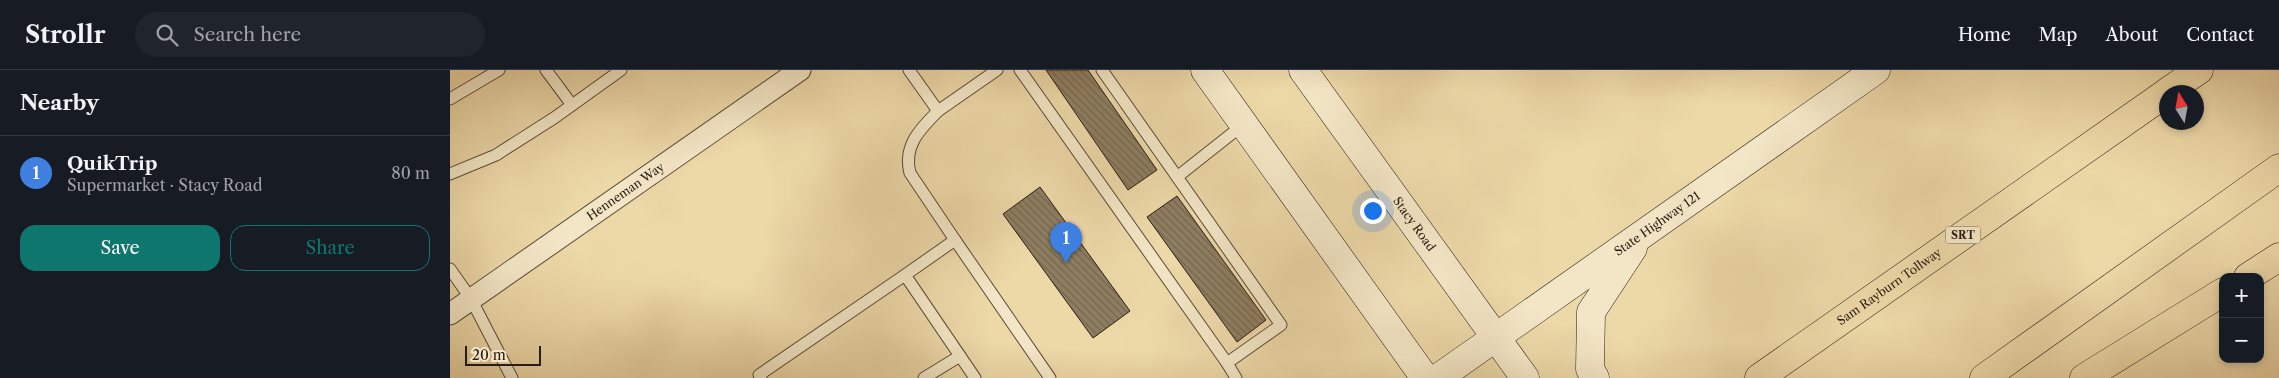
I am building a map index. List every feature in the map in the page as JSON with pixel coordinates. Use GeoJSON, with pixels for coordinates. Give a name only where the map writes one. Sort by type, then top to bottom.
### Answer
{"type":"FeatureCollection","features":[{"type":"Feature","properties":{"kind":"highway","name":"Sam Rayburn Tollway"},"geometry":{"type":"LineString","coordinates":[[2178,85],[2199,70]]}},
{"type":"Feature","properties":{"kind":"highway","name":"Sam Rayburn Tollway"},"geometry":{"type":"LineString","coordinates":[[1759,378],[2159,99]]}},
{"type":"Feature","properties":{"kind":"highway"},"geometry":{"type":"LineString","coordinates":[[1984,378],[2279,168]]}},
{"type":"Feature","properties":{"kind":"highway"},"geometry":{"type":"LineString","coordinates":[[2255,273],[2279,258]]}},
{"type":"Feature","properties":{"kind":"highway"},"geometry":{"type":"LineString","coordinates":[[2084,378],[2219,294]]}},
{"type":"Feature","properties":{"kind":"main road"},"geometry":{"type":"LineString","coordinates":[[1205,70],[1425,378]]}},
{"type":"Feature","properties":{"kind":"main road","name":"Stacy Road"},"geometry":{"type":"LineString","coordinates":[[1303,70],[1525,378]]}},
{"type":"Feature","properties":{"kind":"main road","name":"State Highway 121"},"geometry":{"type":"LineString","coordinates":[[1438,378],[1876,70]]}},
{"type":"Feature","properties":{"kind":"main road"},"geometry":{"type":"LineString","coordinates":[[1595,378],[1590,369],[1591,312],[1640,236]]}},
{"type":"Feature","properties":{"kind":"street","name":"Henneman Way"},"geometry":{"type":"LineString","coordinates":[[450,314],[800,70]]}},
{"type":"Feature","properties":{"kind":"lane"},"geometry":{"type":"LineString","coordinates":[[450,99],[498,70]]}},
{"type":"Feature","properties":{"kind":"lane"},"geometry":{"type":"LineString","coordinates":[[546,70],[572,105]]}},
{"type":"Feature","properties":{"kind":"lane"},"geometry":{"type":"LineString","coordinates":[[450,174],[496,156],[621,70]]}},
{"type":"Feature","properties":{"kind":"lane"},"geometry":{"type":"LineString","coordinates":[[909,70],[938,112]]}},
{"type":"Feature","properties":{"kind":"lane"},"geometry":{"type":"LineString","coordinates":[[998,70],[938,112],[916,136],[907,162],[910,173],[1050,378]]}},
{"type":"Feature","properties":{"kind":"lane"},"geometry":{"type":"LineString","coordinates":[[1020,70],[1236,378]]}},
{"type":"Feature","properties":{"kind":"lane"},"geometry":{"type":"LineString","coordinates":[[1102,70],[1281,325],[1227,363]]}},
{"type":"Feature","properties":{"kind":"lane"},"geometry":{"type":"LineString","coordinates":[[1177,177],[1244,124]]}},
{"type":"Feature","properties":{"kind":"lane"},"geometry":{"type":"LineString","coordinates":[[758,377],[955,240]]}},
{"type":"Feature","properties":{"kind":"lane"},"geometry":{"type":"LineString","coordinates":[[450,269],[471,299],[512,378]]}},
{"type":"Feature","properties":{"kind":"lane"},"geometry":{"type":"LineString","coordinates":[[905,275],[975,378]]}},
{"type":"Feature","properties":{"kind":"lane"},"geometry":{"type":"LineString","coordinates":[[924,378],[960,356]]}},
{"type":"Feature","properties":{"kind":"building"},"geometry":{"type":"Polygon","coordinates":[[[1046,70],[1088,70],[1157,170],[1128,190],[1046,70]]]}},
{"type":"Feature","properties":{"kind":"building"},"geometry":{"type":"Polygon","coordinates":[[[1040,187],[1130,311],[1093,338],[1003,214],[1040,187]]]}},
{"type":"Feature","properties":{"kind":"building"},"geometry":{"type":"Polygon","coordinates":[[[1177,196],[1266,320],[1237,342],[1147,217],[1177,196]]]}},
{"type":"Feature","properties":{"kind":"place","name":"QuikTrip"},"geometry":{"type":"Point","coordinates":[1066,263]}}]}
